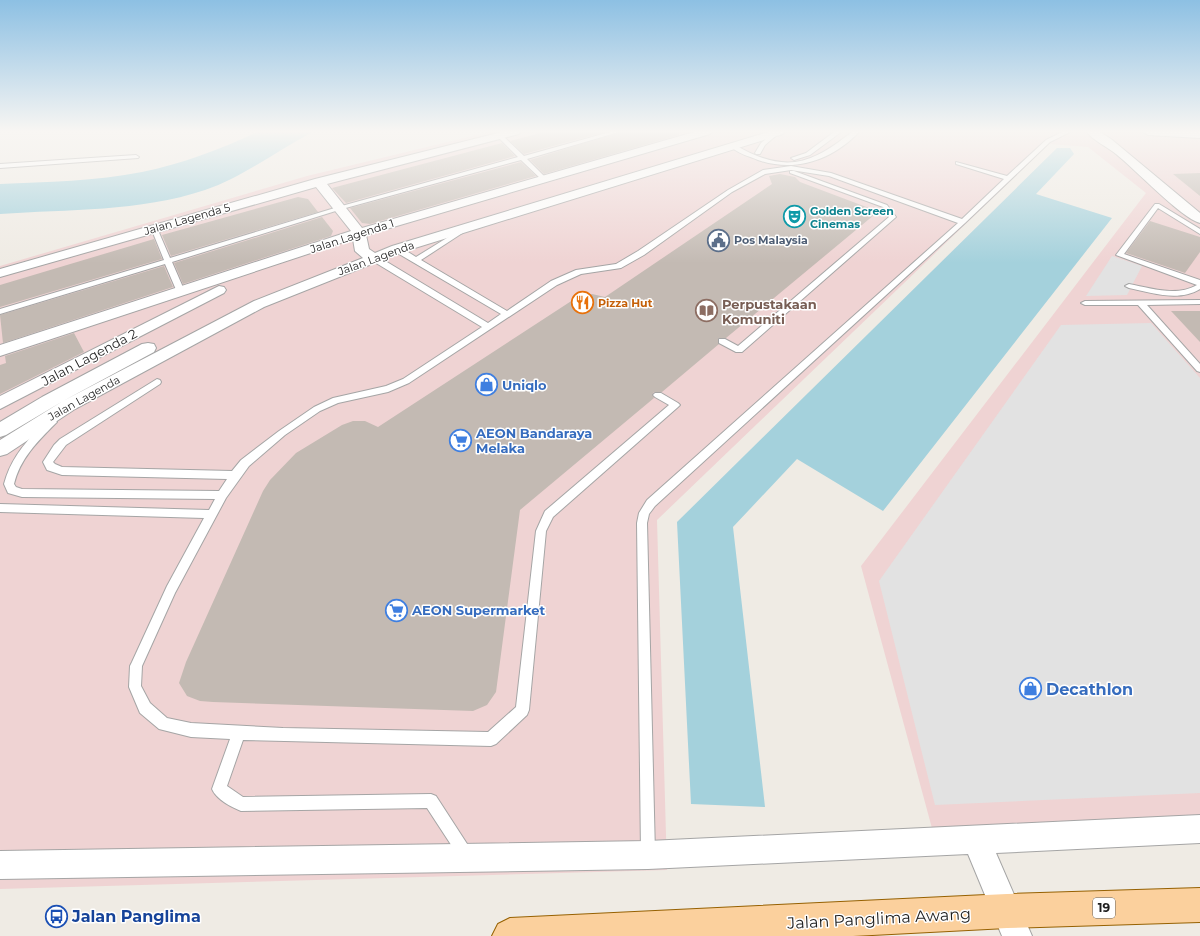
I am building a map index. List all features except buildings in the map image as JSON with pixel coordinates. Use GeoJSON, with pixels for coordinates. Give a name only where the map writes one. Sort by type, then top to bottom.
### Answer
{"type":"FeatureCollection","features":[{"type":"Feature","properties":{"kind":"main road","name":"Jalan Panglima Awang"},"geometry":{"type":"LineString","coordinates":[[510,936],[1012,924],[1200,904]]}},
{"type":"Feature","properties":{"kind":"street","name":"Jalan Lagenda 5"},"geometry":{"type":"LineString","coordinates":[[0,273],[154,228],[344,176]]}},
{"type":"Feature","properties":{"kind":"street","name":"Jalan Lagenda 1"},"geometry":{"type":"LineString","coordinates":[[0,351],[247,271],[359,232],[556,176]]}},
{"type":"Feature","properties":{"kind":"street","name":"Jalan Lagenda"},"geometry":{"type":"LineString","coordinates":[[0,449],[69,405],[259,304],[368,254],[384,242],[614,176]]}},
{"type":"Feature","properties":{"kind":"street","name":"Jalan Lagenda"},"geometry":{"type":"LineString","coordinates":[[0,430],[54,397],[249,296],[368,254],[397,249],[627,176]]}},
{"type":"Feature","properties":{"kind":"street"},"geometry":{"type":"LineString","coordinates":[[1146,176],[1181,206],[1200,219]]}},
{"type":"Feature","properties":{"kind":"street"},"geometry":{"type":"LineString","coordinates":[[1164,176],[1200,207]]}},
{"type":"Feature","properties":{"kind":"street"},"geometry":{"type":"LineString","coordinates":[[319,182],[359,232],[368,254]]}},
{"type":"Feature","properties":{"kind":"street"},"geometry":{"type":"LineString","coordinates":[[359,232],[397,249]]}},
{"type":"Feature","properties":{"kind":"street","name":"Jalan Lagenda 2"},"geometry":{"type":"LineString","coordinates":[[0,403],[177,310],[231,284],[247,271]]}},
{"type":"Feature","properties":{"kind":"street"},"geometry":{"type":"LineString","coordinates":[[177,310],[181,301],[181,292]]}},
{"type":"Feature","properties":{"kind":"street"},"geometry":{"type":"LineString","coordinates":[[0,865],[648,855],[1200,829]]}},
{"type":"Feature","properties":{"kind":"street"},"geometry":{"type":"LineString","coordinates":[[976,840],[1012,924]]}},
{"type":"Feature","properties":{"kind":"lane"},"geometry":{"type":"LineString","coordinates":[[0,312],[340,208],[458,176]]}},
{"type":"Feature","properties":{"kind":"lane"},"geometry":{"type":"LineString","coordinates":[[541,176],[544,179]]}},
{"type":"Feature","properties":{"kind":"lane"},"geometry":{"type":"LineString","coordinates":[[658,395],[675,405],[549,514],[541,531],[522,710],[490,739],[239,734],[191,730],[164,724],[145,708],[135,687],[136,666],[171,590],[222,495],[235,474],[261,449],[317,409],[336,400],[388,389],[406,381],[566,276],[579,272],[618,266],[641,253],[756,176]]}},
{"type":"Feature","properties":{"kind":"lane"},"geometry":{"type":"LineString","coordinates":[[722,341],[739,350],[893,217],[885,206],[803,176]]}},
{"type":"Feature","properties":{"kind":"lane"},"geometry":{"type":"LineString","coordinates":[[833,176],[963,222]]}},
{"type":"Feature","properties":{"kind":"lane"},"geometry":{"type":"LineString","coordinates":[[998,176],[1008,179]]}},
{"type":"Feature","properties":{"kind":"lane"},"geometry":{"type":"LineString","coordinates":[[648,855],[642,523],[644,513],[651,503],[963,222],[1011,176]]}},
{"type":"Feature","properties":{"kind":"lane"},"geometry":{"type":"LineString","coordinates":[[1129,286],[1164,292],[1183,293],[1195,290],[1200,284],[1120,255],[1157,205],[1200,232]]}},
{"type":"Feature","properties":{"kind":"lane"},"geometry":{"type":"LineString","coordinates":[[415,261],[469,227]]}},
{"type":"Feature","properties":{"kind":"lane"},"geometry":{"type":"LineString","coordinates":[[154,228],[181,292]]}},
{"type":"Feature","properties":{"kind":"lane"},"geometry":{"type":"LineString","coordinates":[[397,249],[506,314]]}},
{"type":"Feature","properties":{"kind":"lane"},"geometry":{"type":"LineString","coordinates":[[368,254],[489,327]]}},
{"type":"Feature","properties":{"kind":"lane"},"geometry":{"type":"LineString","coordinates":[[1085,303],[1200,302]]}},
{"type":"Feature","properties":{"kind":"lane"},"geometry":{"type":"LineString","coordinates":[[1141,303],[1200,369]]}},
{"type":"Feature","properties":{"kind":"lane"},"geometry":{"type":"LineString","coordinates":[[157,382],[63,442],[50,457],[48,462],[51,467],[62,471],[235,474]]}},
{"type":"Feature","properties":{"kind":"lane"},"geometry":{"type":"LineString","coordinates":[[69,405],[31,442],[18,460],[10,475],[8,484],[12,490],[22,493],[222,495]]}},
{"type":"Feature","properties":{"kind":"lane"},"geometry":{"type":"LineString","coordinates":[[0,508],[212,514]]}},
{"type":"Feature","properties":{"kind":"lane"},"geometry":{"type":"LineString","coordinates":[[239,734],[219,789],[241,804],[431,801],[468,858]]}},
{"type":"Feature","properties":{"kind":"shaded area"},"geometry":{"type":"Polygon","coordinates":[[[307,176],[1016,176],[657,520],[667,870],[0,889],[0,266],[307,176]]]}},
{"type":"Feature","properties":{"kind":"shaded area"},"geometry":{"type":"Polygon","coordinates":[[[1124,176],[1200,176],[1200,840],[936,843],[861,566],[1146,193],[1124,176]]]}},
{"type":"Feature","properties":{"kind":"shaded area"},"geometry":{"type":"Polygon","coordinates":[[[1112,256],[1142,266],[1127,295],[1086,296],[1112,256]]]}},
{"type":"Feature","properties":{"kind":"shaded area"},"geometry":{"type":"Polygon","coordinates":[[[1151,323],[1200,378],[1200,793],[935,805],[879,581],[1061,325],[1151,323]]]}},
{"type":"Feature","properties":{"kind":"water"},"geometry":{"type":"Polygon","coordinates":[[[119,176],[238,176],[205,190],[155,202],[104,208],[0,214],[0,184],[89,179],[119,176]]]}},
{"type":"Feature","properties":{"kind":"water"},"geometry":{"type":"Polygon","coordinates":[[[1029,176],[1053,176],[1036,194],[1112,218],[883,511],[797,459],[733,527],[765,807],[691,804],[677,522],[1029,176]]]}},
{"type":"Feature","properties":{"kind":"place","name":"Golden Screen Cinemas"},"geometry":{"type":"Point","coordinates":[794,217]}},
{"type":"Feature","properties":{"kind":"place","name":"Pos Malaysia"},"geometry":{"type":"Point","coordinates":[719,240]}},
{"type":"Feature","properties":{"kind":"place","name":"Pizza Hut"},"geometry":{"type":"Point","coordinates":[583,303]}},
{"type":"Feature","properties":{"kind":"place","name":"Perpustakaan Komuniti"},"geometry":{"type":"Point","coordinates":[706,311]}},
{"type":"Feature","properties":{"kind":"place","name":"Uniqlo"},"geometry":{"type":"Point","coordinates":[486,385]}},
{"type":"Feature","properties":{"kind":"place","name":"AEON Bandaraya Melaka"},"geometry":{"type":"Point","coordinates":[461,440]}},
{"type":"Feature","properties":{"kind":"place","name":"AEON Supermarket"},"geometry":{"type":"Point","coordinates":[396,610]}},
{"type":"Feature","properties":{"kind":"place","name":"Decathlon"},"geometry":{"type":"Point","coordinates":[1030,689]}},
{"type":"Feature","properties":{"kind":"place","name":"Jalan Panglima"},"geometry":{"type":"Point","coordinates":[56,916]}}]}
